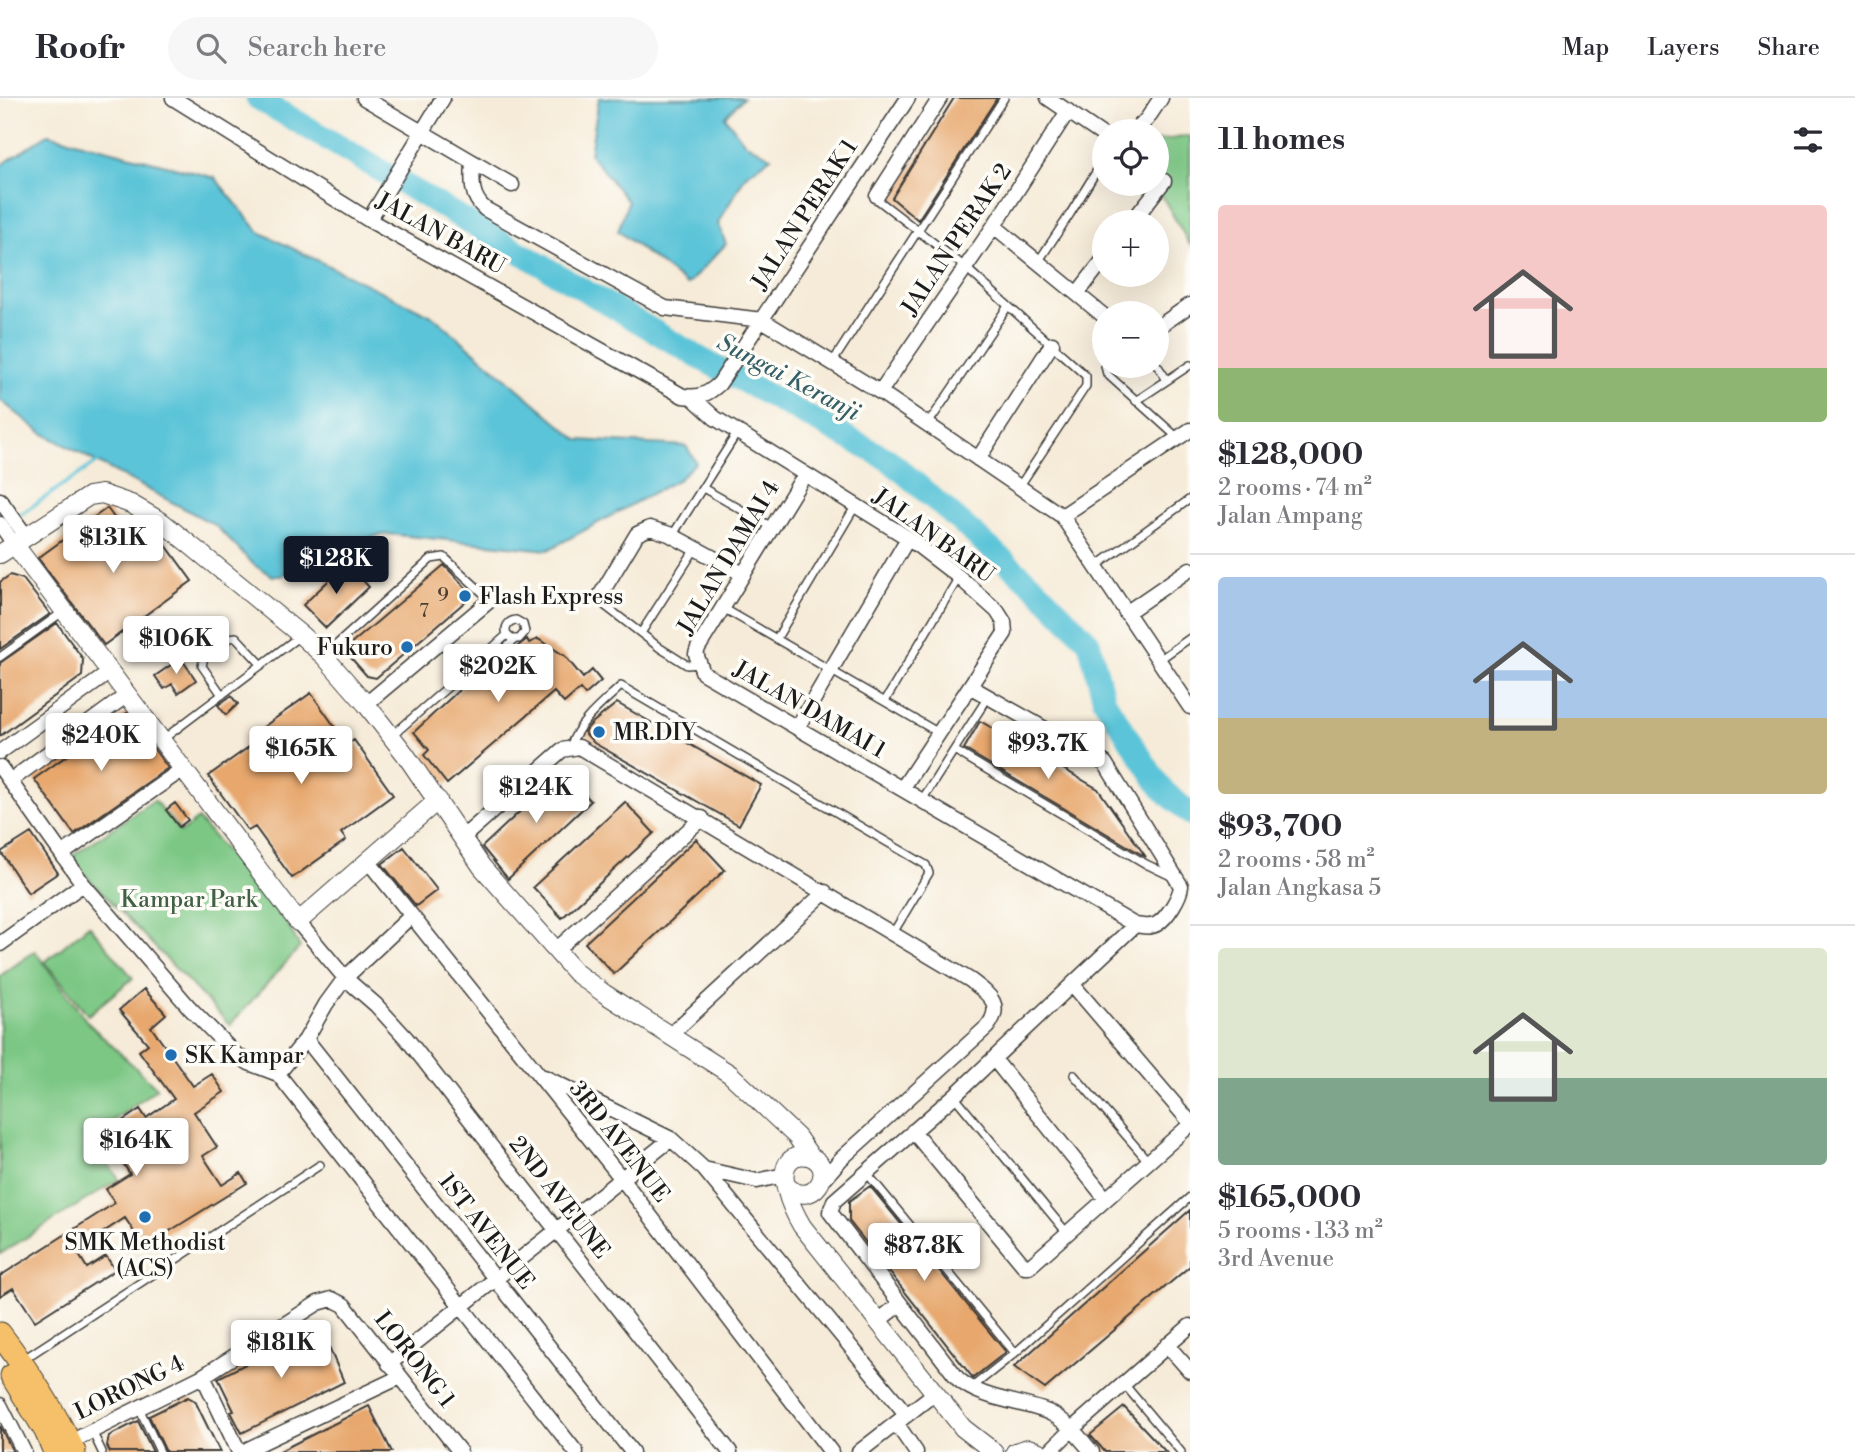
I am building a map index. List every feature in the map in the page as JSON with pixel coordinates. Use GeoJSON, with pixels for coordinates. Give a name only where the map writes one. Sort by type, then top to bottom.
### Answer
{"type":"FeatureCollection","features":[{"type":"Feature","properties":{"kind":"highway"},"geometry":{"type":"LineString","coordinates":[[0,1334],[10,1360],[54,1411],[60,1445]]}},
{"type":"Feature","properties":{"kind":"street","name":"JALAN BARU"},"geometry":{"type":"LineString","coordinates":[[173,98],[369,220],[683,396],[693,398],[715,418],[908,538],[960,577],[998,611],[1004,622],[1005,634],[971,687]]}},
{"type":"Feature","properties":{"kind":"street"},"geometry":{"type":"LineString","coordinates":[[364,98],[512,185]]}},
{"type":"Feature","properties":{"kind":"street"},"geometry":{"type":"LineString","coordinates":[[369,220],[443,98]]}},
{"type":"Feature","properties":{"kind":"street","name":"JALAN PERAK 1"},"geometry":{"type":"LineString","coordinates":[[762,320],[908,98]]}},
{"type":"Feature","properties":{"kind":"street"},"geometry":{"type":"LineString","coordinates":[[877,196],[940,98]]}},
{"type":"Feature","properties":{"kind":"street"},"geometry":{"type":"LineString","coordinates":[[1048,98],[1092,128]]}},
{"type":"Feature","properties":{"kind":"street"},"geometry":{"type":"LineString","coordinates":[[1147,119],[1161,98]]}},
{"type":"Feature","properties":{"kind":"street","name":"JALAN PERAK 2"},"geometry":{"type":"LineString","coordinates":[[880,392],[994,226],[1068,111]]}},
{"type":"Feature","properties":{"kind":"street"},"geometry":{"type":"LineString","coordinates":[[473,162],[475,197],[485,209],[655,304],[677,310],[762,320],[880,392],[1062,516],[1190,707]]}},
{"type":"Feature","properties":{"kind":"street"},"geometry":{"type":"LineString","coordinates":[[1141,210],[1152,196]]}},
{"type":"Feature","properties":{"kind":"street"},"geometry":{"type":"LineString","coordinates":[[994,226],[1092,306]]}},
{"type":"Feature","properties":{"kind":"street"},"geometry":{"type":"LineString","coordinates":[[1077,294],[1092,275]]}},
{"type":"Feature","properties":{"kind":"street"},"geometry":{"type":"LineString","coordinates":[[1169,320],[1190,306]]}},
{"type":"Feature","properties":{"kind":"street"},"geometry":{"type":"LineString","coordinates":[[693,398],[709,393],[719,384],[762,320]]}},
{"type":"Feature","properties":{"kind":"street"},"geometry":{"type":"LineString","coordinates":[[978,459],[1052,344]]}},
{"type":"Feature","properties":{"kind":"street"},"geometry":{"type":"LineString","coordinates":[[1062,516],[1184,434]]}},
{"type":"Feature","properties":{"kind":"street","name":"JALAN DAMAI 4"},"geometry":{"type":"LineString","coordinates":[[699,664],[696,654],[698,648],[805,474]]}},
{"type":"Feature","properties":{"kind":"street"},"geometry":{"type":"LineString","coordinates":[[13,545],[89,496],[102,494],[131,505],[162,522],[301,635],[324,656],[366,704],[436,790],[462,838],[482,867],[576,973],[730,1074],[779,1121],[797,1167],[797,1193],[803,1194],[818,1186],[855,1146],[993,1020],[996,1009],[994,1003],[970,979],[589,750],[570,747],[562,750],[462,838]]}},
{"type":"Feature","properties":{"kind":"street"},"geometry":{"type":"LineString","coordinates":[[0,500],[13,545]]}},
{"type":"Feature","properties":{"kind":"street"},"geometry":{"type":"LineString","coordinates":[[0,524],[13,545],[298,922],[368,861],[436,790]]}},
{"type":"Feature","properties":{"kind":"street"},"geometry":{"type":"LineString","coordinates":[[601,594],[637,534],[650,528],[672,536],[743,574]]}},
{"type":"Feature","properties":{"kind":"street"},"geometry":{"type":"LineString","coordinates":[[797,728],[908,538]]}},
{"type":"Feature","properties":{"kind":"street"},"geometry":{"type":"LineString","coordinates":[[1126,613],[1190,569]]}},
{"type":"Feature","properties":{"kind":"street"},"geometry":{"type":"LineString","coordinates":[[366,704],[488,602]]}},
{"type":"Feature","properties":{"kind":"street","name":"JALAN DAMAI 1"},"geometry":{"type":"LineString","coordinates":[[699,664],[703,673],[1135,925]]}},
{"type":"Feature","properties":{"kind":"street"},"geometry":{"type":"LineString","coordinates":[[0,752],[110,672]]}},
{"type":"Feature","properties":{"kind":"street"},"geometry":{"type":"LineString","coordinates":[[902,789],[971,687],[1105,763],[1181,886],[1181,893],[1159,923],[1149,927],[1135,925],[954,1096],[834,1201],[830,1212],[958,1378],[970,1389],[1050,1413],[1065,1440],[1092,1452]]}},
{"type":"Feature","properties":{"kind":"street"},"geometry":{"type":"LineString","coordinates":[[10,781],[127,695]]}},
{"type":"Feature","properties":{"kind":"street"},"geometry":{"type":"LineString","coordinates":[[0,767],[83,884],[189,1006],[248,1063],[278,1074],[568,1449]]}},
{"type":"Feature","properties":{"kind":"street"},"geometry":{"type":"LineString","coordinates":[[62,854],[183,769]]}},
{"type":"Feature","properties":{"kind":"street"},"geometry":{"type":"LineString","coordinates":[[556,950],[702,818]]}},
{"type":"Feature","properties":{"kind":"street","name":"3RD AVENUE"},"geometry":{"type":"LineString","coordinates":[[368,861],[622,1179],[831,1452]]}},
{"type":"Feature","properties":{"kind":"street"},"geometry":{"type":"LineString","coordinates":[[0,944],[83,884]]}},
{"type":"Feature","properties":{"kind":"street"},"geometry":{"type":"LineString","coordinates":[[669,1036],[825,892]]}},
{"type":"Feature","properties":{"kind":"street"},"geometry":{"type":"LineString","coordinates":[[278,1074],[306,1039],[345,978],[411,916]]}},
{"type":"Feature","properties":{"kind":"street","name":"2ND AVEUNE"},"geometry":{"type":"LineString","coordinates":[[298,922],[345,978],[376,1005],[407,1039],[730,1452]]}},
{"type":"Feature","properties":{"kind":"street"},"geometry":{"type":"LineString","coordinates":[[913,1131],[1021,1265],[1029,1267],[1190,1123],[1073,985]]}},
{"type":"Feature","properties":{"kind":"street","name":"1ST AVENUE"},"geometry":{"type":"LineString","coordinates":[[306,1039],[632,1452]]}},
{"type":"Feature","properties":{"kind":"street"},"geometry":{"type":"LineString","coordinates":[[994,1059],[1106,1199]]}},
{"type":"Feature","properties":{"kind":"street"},"geometry":{"type":"LineString","coordinates":[[539,1075],[671,1139],[704,1169],[901,1419],[916,1452]]}},
{"type":"Feature","properties":{"kind":"street"},"geometry":{"type":"LineString","coordinates":[[389,1364],[671,1139]]}},
{"type":"Feature","properties":{"kind":"street"},"geometry":{"type":"LineString","coordinates":[[704,1169],[757,1181],[855,1146]]}},
{"type":"Feature","properties":{"kind":"street"},"geometry":{"type":"LineString","coordinates":[[797,1167],[822,1169],[808,1221],[811,1236]]}},
{"type":"Feature","properties":{"kind":"street"},"geometry":{"type":"LineString","coordinates":[[797,1167],[793,1210],[963,1428],[993,1452]]}},
{"type":"Feature","properties":{"kind":"street","name":"LORONG 1"},"geometry":{"type":"LineString","coordinates":[[332,1299],[344,1305],[460,1452]]}},
{"type":"Feature","properties":{"kind":"street","name":"LORONG 4"},"geometry":{"type":"LineString","coordinates":[[22,1448],[60,1445],[92,1431],[203,1376],[318,1303],[332,1299]]}},
{"type":"Feature","properties":{"kind":"street"},"geometry":{"type":"LineString","coordinates":[[877,1321],[900,1304]]}},
{"type":"Feature","properties":{"kind":"street"},"geometry":{"type":"LineString","coordinates":[[1049,1452],[1190,1326]]}},
{"type":"Feature","properties":{"kind":"street"},"geometry":{"type":"LineString","coordinates":[[1167,1345],[1190,1371]]}},
{"type":"Feature","properties":{"kind":"street"},"geometry":{"type":"LineString","coordinates":[[203,1376],[241,1452],[400,1377]]}},
{"type":"Feature","properties":{"kind":"street"},"geometry":{"type":"LineString","coordinates":[[859,1452],[935,1393]]}},
{"type":"Feature","properties":{"kind":"street"},"geometry":{"type":"LineString","coordinates":[[0,1405],[22,1448]]}},
{"type":"Feature","properties":{"kind":"street"},"geometry":{"type":"LineString","coordinates":[[1015,1452],[1028,1448],[1039,1452]]}},
{"type":"Feature","properties":{"kind":"lane"},"geometry":{"type":"LineString","coordinates":[[832,362],[1004,98]]}},
{"type":"Feature","properties":{"kind":"lane"},"geometry":{"type":"LineString","coordinates":[[1038,262],[1092,178]]}},
{"type":"Feature","properties":{"kind":"lane"},"geometry":{"type":"LineString","coordinates":[[877,196],[878,200],[965,267],[1052,344],[1081,371],[1087,382],[1066,419],[1019,488]]}},
{"type":"Feature","properties":{"kind":"lane"},"geometry":{"type":"LineString","coordinates":[[928,424],[1009,306]]}},
{"type":"Feature","properties":{"kind":"lane"},"geometry":{"type":"LineString","coordinates":[[1136,401],[1190,365]]}},
{"type":"Feature","properties":{"kind":"lane"},"geometry":{"type":"LineString","coordinates":[[1111,378],[1136,401],[1184,434]]}},
{"type":"Feature","properties":{"kind":"lane"},"geometry":{"type":"LineString","coordinates":[[672,536],[738,432]]}},
{"type":"Feature","properties":{"kind":"lane"},"geometry":{"type":"LineString","coordinates":[[702,488],[772,527]]}},
{"type":"Feature","properties":{"kind":"lane"},"geometry":{"type":"LineString","coordinates":[[1095,567],[1190,499]]}},
{"type":"Feature","properties":{"kind":"lane"},"geometry":{"type":"LineString","coordinates":[[777,638],[856,505]]}},
{"type":"Feature","properties":{"kind":"lane"},"geometry":{"type":"LineString","coordinates":[[640,633],[695,549]]}},
{"type":"Feature","properties":{"kind":"lane"},"geometry":{"type":"LineString","coordinates":[[324,656],[431,559],[440,556],[485,595],[488,602]]}},
{"type":"Feature","properties":{"kind":"lane"},"geometry":{"type":"LineString","coordinates":[[885,701],[960,577]]}},
{"type":"Feature","properties":{"kind":"lane"},"geometry":{"type":"LineString","coordinates":[[601,594],[604,605],[640,633],[687,665],[699,664]]}},
{"type":"Feature","properties":{"kind":"lane"},"geometry":{"type":"LineString","coordinates":[[723,608],[940,734]]}},
{"type":"Feature","properties":{"kind":"lane"},"geometry":{"type":"LineString","coordinates":[[0,657],[64,611]]}},
{"type":"Feature","properties":{"kind":"lane"},"geometry":{"type":"LineString","coordinates":[[506,648],[525,632],[525,628],[520,621],[508,623],[507,635]]}},
{"type":"Feature","properties":{"kind":"lane"},"geometry":{"type":"LineString","coordinates":[[162,741],[301,635]]}},
{"type":"Feature","properties":{"kind":"lane"},"geometry":{"type":"LineString","coordinates":[[507,635],[515,639]]}},
{"type":"Feature","properties":{"kind":"lane"},"geometry":{"type":"LineString","coordinates":[[391,737],[507,635]]}},
{"type":"Feature","properties":{"kind":"lane"},"geometry":{"type":"LineString","coordinates":[[222,695],[202,666],[204,657],[230,638],[236,637],[262,665]]}},
{"type":"Feature","properties":{"kind":"lane"},"geometry":{"type":"LineString","coordinates":[[1157,661],[1190,638]]}},
{"type":"Feature","properties":{"kind":"lane"},"geometry":{"type":"LineString","coordinates":[[570,747],[582,723],[621,686],[926,865],[929,873],[893,933]]}},
{"type":"Feature","properties":{"kind":"lane"},"geometry":{"type":"LineString","coordinates":[[922,801],[988,697]]}},
{"type":"Feature","properties":{"kind":"lane"},"geometry":{"type":"LineString","coordinates":[[954,750],[1146,864],[1178,880]]}},
{"type":"Feature","properties":{"kind":"lane"},"geometry":{"type":"LineString","coordinates":[[1073,1075],[1148,1161]]}},
{"type":"Feature","properties":{"kind":"lane"},"geometry":{"type":"LineString","coordinates":[[954,1096],[1067,1233]]}},
{"type":"Feature","properties":{"kind":"lane"},"geometry":{"type":"LineString","coordinates":[[10,1360],[320,1166]]}},
{"type":"Feature","properties":{"kind":"lane"},"geometry":{"type":"LineString","coordinates":[[866,1172],[1015,1353]]}},
{"type":"Feature","properties":{"kind":"lane"},"geometry":{"type":"LineString","coordinates":[[970,1389],[1015,1353],[1190,1198]]}},
{"type":"Feature","properties":{"kind":"lane"},"geometry":{"type":"LineString","coordinates":[[1124,1384],[1181,1452]]}},
{"type":"Feature","properties":{"kind":"lane"},"geometry":{"type":"LineString","coordinates":[[139,1408],[160,1452]]}},
{"type":"Feature","properties":{"kind":"lane"},"geometry":{"type":"LineString","coordinates":[[92,1431],[102,1452]]}},
{"type":"Feature","properties":{"kind":"green space"},"geometry":{"type":"Polygon","coordinates":[[[1190,136],[1190,245],[1162,196],[1169,196],[1169,139],[1190,136]]]}},
{"type":"Feature","properties":{"kind":"green space","name":"Kampar Park"},"geometry":{"type":"Polygon","coordinates":[[[154,800],[181,832],[198,819],[286,921],[300,947],[230,1025],[69,858],[154,800]]]}},
{"type":"Feature","properties":{"kind":"green space"},"geometry":{"type":"Polygon","coordinates":[[[89,925],[133,978],[88,1015],[45,962],[89,925]]]}},
{"type":"Feature","properties":{"kind":"green space"},"geometry":{"type":"Polygon","coordinates":[[[35,951],[88,1023],[157,1088],[89,1139],[119,1179],[0,1254],[0,976],[35,951]]]}},
{"type":"Feature","properties":{"kind":"water"},"geometry":{"type":"Polygon","coordinates":[[[599,98],[743,98],[725,117],[744,142],[771,157],[746,175],[718,223],[726,244],[687,285],[618,231],[628,202],[590,154],[599,98]]]}},
{"type":"Feature","properties":{"kind":"water"},"geometry":{"type":"Polygon","coordinates":[[[48,134],[215,178],[259,232],[434,317],[578,440],[686,446],[696,462],[679,479],[548,550],[387,534],[315,549],[282,576],[273,576],[254,565],[215,525],[42,433],[0,400],[0,166],[48,134]]]}},
{"type":"Feature","properties":{"kind":"building"},"geometry":{"type":"Polygon","coordinates":[[[954,98],[997,98],[918,220],[892,198],[954,98]]]}},
{"type":"Feature","properties":{"kind":"building"},"geometry":{"type":"Polygon","coordinates":[[[107,508],[139,552],[160,537],[192,581],[104,645],[38,558],[107,508]]]}},
{"type":"Feature","properties":{"kind":"building"},"geometry":{"type":"Polygon","coordinates":[[[347,563],[369,587],[326,628],[303,605],[347,563]]]}},
{"type":"Feature","properties":{"kind":"building"},"geometry":{"type":"Polygon","coordinates":[[[444,565],[473,595],[376,678],[367,676],[344,650],[444,565]]]}},
{"type":"Feature","properties":{"kind":"building"},"geometry":{"type":"Polygon","coordinates":[[[10,575],[23,579],[50,614],[0,649],[0,582],[10,575]]]}},
{"type":"Feature","properties":{"kind":"building"},"geometry":{"type":"Polygon","coordinates":[[[57,623],[83,659],[82,676],[0,736],[0,663],[57,623]]]}},
{"type":"Feature","properties":{"kind":"building"},"geometry":{"type":"Polygon","coordinates":[[[527,639],[529,643],[538,639],[565,656],[583,678],[592,670],[601,681],[585,695],[580,689],[564,703],[554,692],[447,784],[424,755],[429,750],[414,732],[501,651],[508,654],[527,639]]]}},
{"type":"Feature","properties":{"kind":"building"},"geometry":{"type":"Polygon","coordinates":[[[181,658],[196,680],[178,693],[172,684],[164,689],[155,676],[181,658]]]}},
{"type":"Feature","properties":{"kind":"building"},"geometry":{"type":"Polygon","coordinates":[[[311,693],[347,744],[354,740],[393,795],[341,833],[346,840],[292,878],[255,827],[248,831],[208,776],[260,739],[255,733],[311,693]]]}},
{"type":"Feature","properties":{"kind":"building"},"geometry":{"type":"Polygon","coordinates":[[[231,696],[238,704],[226,715],[218,705],[231,696]]]}},
{"type":"Feature","properties":{"kind":"building"},"geometry":{"type":"Polygon","coordinates":[[[617,703],[761,785],[739,825],[594,743],[584,732],[617,703]]]}},
{"type":"Feature","properties":{"kind":"building"},"geometry":{"type":"Polygon","coordinates":[[[127,713],[168,768],[74,834],[34,779],[127,713]]]}},
{"type":"Feature","properties":{"kind":"building"},"geometry":{"type":"Polygon","coordinates":[[[980,721],[1098,789],[1146,857],[964,749],[980,721]]]}},
{"type":"Feature","properties":{"kind":"building"},"geometry":{"type":"Polygon","coordinates":[[[563,771],[591,801],[508,879],[482,847],[563,771]]]}},
{"type":"Feature","properties":{"kind":"building"},"geometry":{"type":"Polygon","coordinates":[[[625,802],[654,833],[562,918],[533,887],[625,802]]]}},
{"type":"Feature","properties":{"kind":"building"},"geometry":{"type":"Polygon","coordinates":[[[175,803],[188,820],[179,827],[166,810],[175,803]]]}},
{"type":"Feature","properties":{"kind":"building"},"geometry":{"type":"Polygon","coordinates":[[[31,833],[58,873],[28,893],[1,852],[31,833]]]}},
{"type":"Feature","properties":{"kind":"building"},"geometry":{"type":"Polygon","coordinates":[[[696,839],[725,870],[614,974],[585,943],[696,839]]]}},
{"type":"Feature","properties":{"kind":"building"},"geometry":{"type":"Polygon","coordinates":[[[404,847],[437,890],[416,906],[382,864],[404,847]]]}},
{"type":"Feature","properties":{"kind":"building"},"geometry":{"type":"Polygon","coordinates":[[[144,989],[166,1014],[151,1027],[193,1086],[212,1074],[224,1092],[194,1112],[217,1147],[203,1156],[222,1185],[241,1173],[247,1183],[144,1247],[125,1218],[76,1250],[87,1268],[106,1256],[115,1270],[35,1321],[13,1288],[0,1296],[0,1276],[115,1203],[106,1189],[130,1174],[106,1137],[120,1127],[118,1124],[140,1109],[146,1118],[174,1099],[139,1051],[148,1044],[119,1010],[144,989]]]}},
{"type":"Feature","properties":{"kind":"building"},"geometry":{"type":"Polygon","coordinates":[[[870,1186],[1006,1352],[973,1378],[849,1221],[849,1201],[870,1186]]]}},
{"type":"Feature","properties":{"kind":"building"},"geometry":{"type":"Polygon","coordinates":[[[1190,1210],[1190,1266],[1045,1389],[1014,1367],[1190,1210]]]}},
{"type":"Feature","properties":{"kind":"building"},"geometry":{"type":"Polygon","coordinates":[[[320,1326],[344,1382],[242,1433],[218,1378],[320,1326]]]}},
{"type":"Feature","properties":{"kind":"building"},"geometry":{"type":"Polygon","coordinates":[[[188,1397],[195,1401],[220,1452],[166,1452],[149,1416],[188,1397]]]}},
{"type":"Feature","properties":{"kind":"building"},"geometry":{"type":"Polygon","coordinates":[[[369,1406],[392,1452],[278,1452],[369,1406]]]}},
{"type":"Feature","properties":{"kind":"building"},"geometry":{"type":"Polygon","coordinates":[[[1124,1407],[1166,1452],[1105,1452],[1090,1435],[1124,1407]]]}},
{"type":"Feature","properties":{"kind":"building"},"geometry":{"type":"Polygon","coordinates":[[[138,1421],[153,1452],[110,1452],[107,1446],[109,1436],[138,1421]]]}},
{"type":"Feature","properties":{"kind":"building"},"geometry":{"type":"Polygon","coordinates":[[[0,1426],[13,1452],[0,1452],[0,1426]]]}},
{"type":"Feature","properties":{"kind":"waterway","name":"Sungai Keranji"},"geometry":{"type":"LineString","coordinates":[[257,98],[705,361],[889,460],[1037,589],[1089,642],[1104,700],[1161,788],[1190,814]]}},
{"type":"Feature","properties":{"kind":"waterway"},"geometry":{"type":"LineString","coordinates":[[21,514],[97,462]]}},
{"type":"Feature","properties":{"kind":"place","name":"Flash Express"},"geometry":{"type":"Point","coordinates":[465,596]}},
{"type":"Feature","properties":{"kind":"place","name":"Fukuro"},"geometry":{"type":"Point","coordinates":[407,647]}},
{"type":"Feature","properties":{"kind":"place","name":"MR.DIY"},"geometry":{"type":"Point","coordinates":[599,732]}},
{"type":"Feature","properties":{"kind":"place","name":"SK Kampar"},"geometry":{"type":"Point","coordinates":[171,1055]}},
{"type":"Feature","properties":{"kind":"place","name":"SMK Methodist (ACS)"},"geometry":{"type":"Point","coordinates":[145,1217]}}]}
